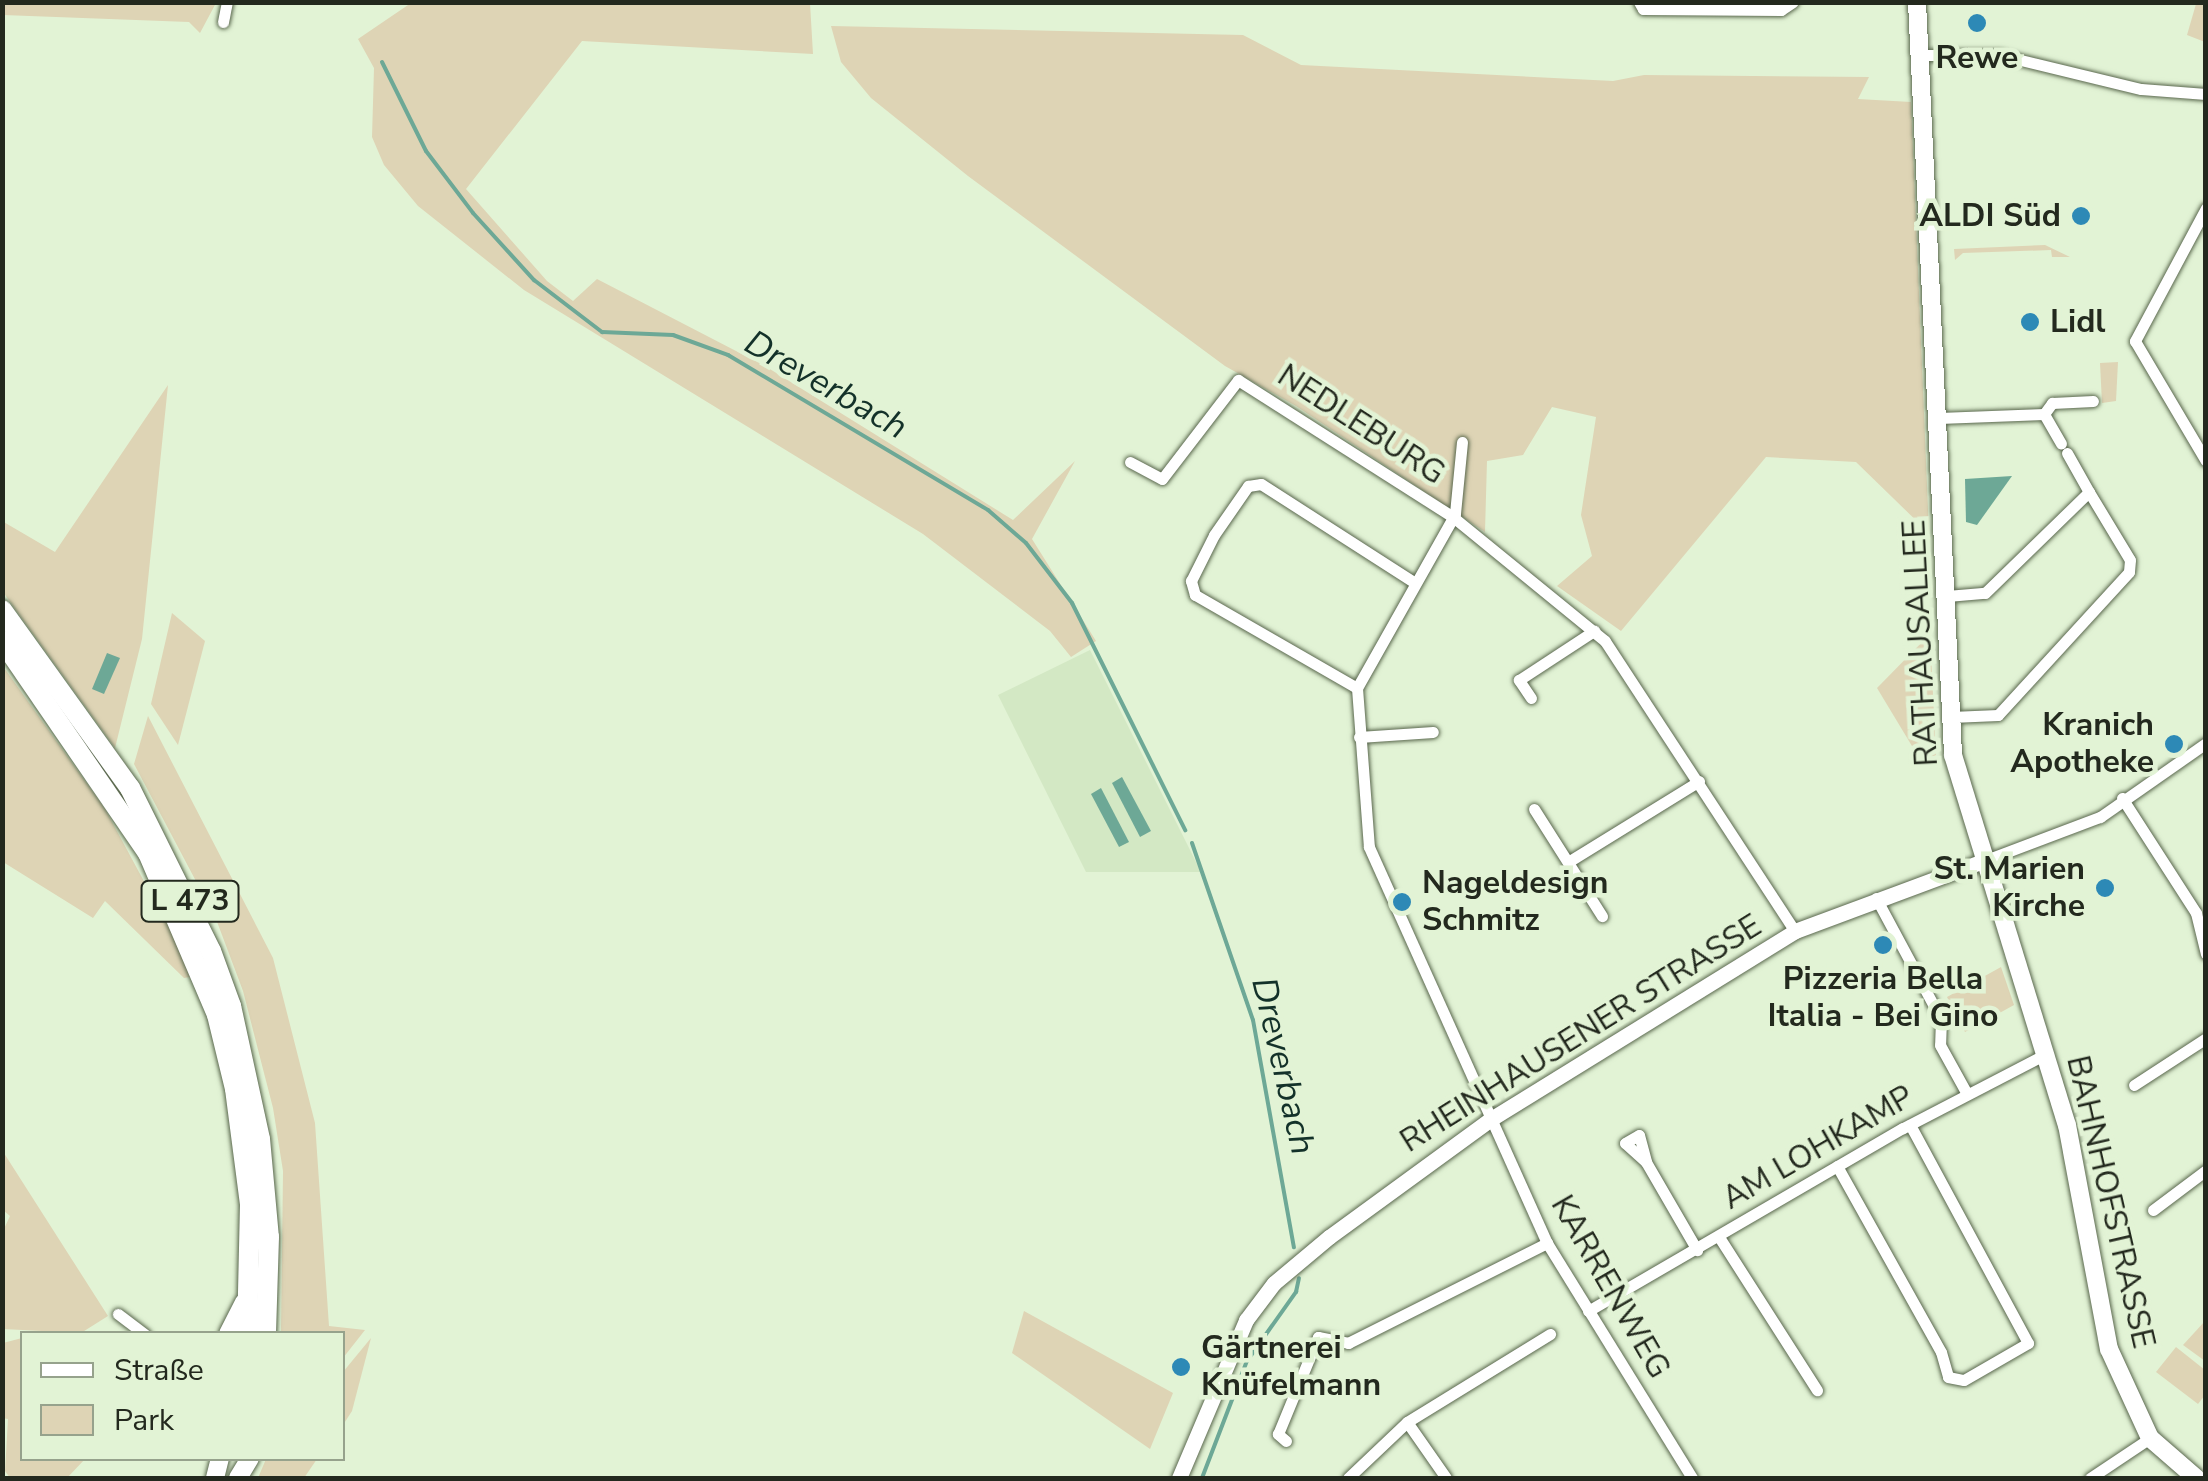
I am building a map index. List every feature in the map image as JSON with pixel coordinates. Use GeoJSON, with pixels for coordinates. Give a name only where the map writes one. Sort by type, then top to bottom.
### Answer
{"type":"FeatureCollection","features":[{"type":"Feature","properties":{"kind":"highway","name":"L 473"},"geometry":{"type":"LineString","coordinates":[[2,610],[130,788],[188,896],[230,1006],[251,1089],[269,1236],[266,1331]]}},
{"type":"Feature","properties":{"kind":"highway","name":"L 473"},"geometry":{"type":"LineString","coordinates":[[2,640],[112,792],[174,902],[226,1052],[250,1204],[247,1331]]}},
{"type":"Feature","properties":{"kind":"highway"},"geometry":{"type":"LineString","coordinates":[[230,1331],[250,1292]]}},
{"type":"Feature","properties":{"kind":"main road","name":"RATHAUSALLEE"},"geometry":{"type":"LineString","coordinates":[[1918,2],[1951,716],[1958,776],[1986,860]]}},
{"type":"Feature","properties":{"kind":"main road","name":"BAHNHOFSTRASSE"},"geometry":{"type":"LineString","coordinates":[[1986,860],[2067,1125],[2108,1349],[2150,1438]]}},
{"type":"Feature","properties":{"kind":"main road"},"geometry":{"type":"LineString","coordinates":[[2150,1438],[2196,1478]]}},
{"type":"Feature","properties":{"kind":"street"},"geometry":{"type":"LineString","coordinates":[[223,22],[227,2]]}},
{"type":"Feature","properties":{"kind":"street"},"geometry":{"type":"LineString","coordinates":[[1639,2],[1643,9],[1782,10],[1794,2]]}},
{"type":"Feature","properties":{"kind":"street"},"geometry":{"type":"LineString","coordinates":[[1920,55],[2000,56],[2141,88],[2206,94]]}},
{"type":"Feature","properties":{"kind":"street"},"geometry":{"type":"LineString","coordinates":[[2206,208],[2136,330],[2136,350],[2206,461]]}},
{"type":"Feature","properties":{"kind":"street","name":"NEDLEBURG"},"geometry":{"type":"LineString","coordinates":[[1130,462],[1162,479],[1238,380],[1453,517],[1594,630],[1699,781],[1794,931]]}},
{"type":"Feature","properties":{"kind":"street"},"geometry":{"type":"LineString","coordinates":[[2044,414],[2052,403],[2093,400]]}},
{"type":"Feature","properties":{"kind":"street"},"geometry":{"type":"LineString","coordinates":[[1939,418],[2044,414]]}},
{"type":"Feature","properties":{"kind":"street"},"geometry":{"type":"LineString","coordinates":[[1951,716],[1998,715],[2129,572],[2130,560],[2044,414]]}},
{"type":"Feature","properties":{"kind":"street"},"geometry":{"type":"LineString","coordinates":[[1415,583],[1261,484],[1248,486],[1214,534],[1190,581],[1195,595],[1356,688],[1453,517],[1462,442]]}},
{"type":"Feature","properties":{"kind":"street"},"geometry":{"type":"LineString","coordinates":[[1946,596],[1986,593],[2088,492]]}},
{"type":"Feature","properties":{"kind":"street"},"geometry":{"type":"LineString","coordinates":[[1531,698],[1519,680],[1594,630]]}},
{"type":"Feature","properties":{"kind":"street","name":"KARRENWEG"},"geometry":{"type":"LineString","coordinates":[[1356,688],[1376,869],[1547,1243],[1692,1478]]}},
{"type":"Feature","properties":{"kind":"street"},"geometry":{"type":"LineString","coordinates":[[1359,737],[1433,732]]}},
{"type":"Feature","properties":{"kind":"street"},"geometry":{"type":"LineString","coordinates":[[1986,860],[2080,828],[2206,743]]}},
{"type":"Feature","properties":{"kind":"street"},"geometry":{"type":"LineString","coordinates":[[1568,862],[1699,781]]}},
{"type":"Feature","properties":{"kind":"street"},"geometry":{"type":"LineString","coordinates":[[2122,798],[2201,910],[2206,954]]}},
{"type":"Feature","properties":{"kind":"street"},"geometry":{"type":"LineString","coordinates":[[1534,809],[1602,916]]}},
{"type":"Feature","properties":{"kind":"street","name":"RHEINHAUSENER STRASSE"},"geometry":{"type":"LineString","coordinates":[[1179,1478],[1246,1320],[1307,1254],[1491,1118],[1794,931],[1986,860]]}},
{"type":"Feature","properties":{"kind":"street"},"geometry":{"type":"LineString","coordinates":[[1876,898],[1941,1019],[1940,1045],[1967,1094]]}},
{"type":"Feature","properties":{"kind":"street"},"geometry":{"type":"LineString","coordinates":[[2134,1086],[2206,1038]]}},
{"type":"Feature","properties":{"kind":"street","name":"AM LOHKAMP"},"geometry":{"type":"LineString","coordinates":[[1588,1311],[1910,1124],[2046,1054]]}},
{"type":"Feature","properties":{"kind":"street"},"geometry":{"type":"LineString","coordinates":[[1837,1166],[1942,1352],[1948,1377],[1964,1380],[2028,1343],[1910,1124]]}},
{"type":"Feature","properties":{"kind":"street"},"geometry":{"type":"LineString","coordinates":[[1646,1162],[1697,1250]]}},
{"type":"Feature","properties":{"kind":"street"},"geometry":{"type":"LineString","coordinates":[[2153,1210],[2206,1170]]}},
{"type":"Feature","properties":{"kind":"street"},"geometry":{"type":"LineString","coordinates":[[1718,1238],[1817,1390]]}},
{"type":"Feature","properties":{"kind":"street"},"geometry":{"type":"LineString","coordinates":[[1286,1441],[1278,1434],[1318,1337],[1348,1343],[1547,1243]]}},
{"type":"Feature","properties":{"kind":"street"},"geometry":{"type":"LineString","coordinates":[[118,1314],[141,1331]]}},
{"type":"Feature","properties":{"kind":"street"},"geometry":{"type":"LineString","coordinates":[[1348,1478],[1408,1422],[1550,1334]]}},
{"type":"Feature","properties":{"kind":"street"},"geometry":{"type":"LineString","coordinates":[[1408,1422],[1446,1478]]}},
{"type":"Feature","properties":{"kind":"street"},"geometry":{"type":"LineString","coordinates":[[2090,1478],[2150,1438]]}},
{"type":"Feature","properties":{"kind":"shaded area"},"geometry":{"type":"Polygon","coordinates":[[[1090,650],[1201,872],[1086,872],[998,695],[1090,650]]]}},
{"type":"Feature","properties":{"kind":"green space"},"geometry":{"type":"Polygon","coordinates":[[[3,2],[216,3],[200,33],[189,22],[3,15],[3,2]]]}},
{"type":"Feature","properties":{"kind":"green space"},"geometry":{"type":"Polygon","coordinates":[[[411,3],[810,3],[813,54],[582,41],[466,189],[547,281],[573,301],[597,279],[765,366],[1013,520],[1075,461],[1032,539],[1096,641],[1071,657],[1050,631],[923,534],[524,290],[418,206],[384,165],[372,137],[374,68],[358,39],[411,3]]]}},
{"type":"Feature","properties":{"kind":"green space"},"geometry":{"type":"Polygon","coordinates":[[[2206,3],[2205,42],[2187,35],[2196,4],[2206,3]]]}},
{"type":"Feature","properties":{"kind":"green space"},"geometry":{"type":"Polygon","coordinates":[[[831,26],[1243,35],[1301,65],[1613,81],[1644,75],[1869,77],[1858,99],[1911,102],[1929,533],[1856,462],[1766,457],[1621,631],[1557,586],[1592,556],[1581,515],[1596,417],[1552,407],[1523,455],[1487,461],[1485,532],[1296,406],[1225,366],[968,176],[871,98],[841,62],[831,26]]]}},
{"type":"Feature","properties":{"kind":"green space"},"geometry":{"type":"Polygon","coordinates":[[[2045,245],[2070,257],[2052,257],[2051,250],[1963,253],[1955,260],[1954,249],[2045,245]]]}},
{"type":"Feature","properties":{"kind":"green space"},"geometry":{"type":"Polygon","coordinates":[[[2118,362],[2116,401],[2102,403],[2100,363],[2118,362]]]}},
{"type":"Feature","properties":{"kind":"green space"},"geometry":{"type":"Polygon","coordinates":[[[168,385],[142,639],[115,748],[3,592],[2,521],[55,552],[168,385]]]}},
{"type":"Feature","properties":{"kind":"green space"},"geometry":{"type":"Polygon","coordinates":[[[172,613],[205,641],[178,745],[151,704],[172,613]]]}},
{"type":"Feature","properties":{"kind":"green space"},"geometry":{"type":"Polygon","coordinates":[[[1930,634],[1936,755],[1921,761],[1877,688],[1930,634]]]}},
{"type":"Feature","properties":{"kind":"green space"},"geometry":{"type":"Polygon","coordinates":[[[2,665],[105,809],[195,976],[184,978],[105,901],[93,918],[3,862],[2,665]]]}},
{"type":"Feature","properties":{"kind":"green space"},"geometry":{"type":"Polygon","coordinates":[[[148,716],[273,958],[315,1123],[329,1326],[365,1330],[345,1355],[345,1331],[281,1331],[283,1171],[273,1108],[243,991],[216,919],[134,764],[148,716]]]}},
{"type":"Feature","properties":{"kind":"green space"},"geometry":{"type":"Polygon","coordinates":[[[2001,967],[2014,1005],[1965,1032],[1947,997],[2001,967]]]}},
{"type":"Feature","properties":{"kind":"green space"},"geometry":{"type":"Polygon","coordinates":[[[2,1150],[108,1316],[84,1331],[3,1329],[3,1343],[20,1339],[20,1461],[83,1461],[67,1478],[10,1478],[5,1471],[8,1419],[2,1418],[2,1233],[10,1216],[3,1210],[2,1150]]]}},
{"type":"Feature","properties":{"kind":"green space"},"geometry":{"type":"Polygon","coordinates":[[[1024,1311],[1173,1393],[1150,1449],[1012,1353],[1024,1311]]]}},
{"type":"Feature","properties":{"kind":"green space"},"geometry":{"type":"Polygon","coordinates":[[[2205,1321],[2205,1361],[2183,1345],[2205,1321]]]}},
{"type":"Feature","properties":{"kind":"green space"},"geometry":{"type":"Polygon","coordinates":[[[371,1338],[352,1411],[345,1422],[345,1370],[371,1338]]]}},
{"type":"Feature","properties":{"kind":"green space"},"geometry":{"type":"Polygon","coordinates":[[[2176,1347],[2205,1370],[2205,1395],[2198,1404],[2156,1372],[2176,1347]]]}},
{"type":"Feature","properties":{"kind":"green space"},"geometry":{"type":"Polygon","coordinates":[[[265,1461],[316,1461],[304,1478],[258,1478],[265,1461]]]}},
{"type":"Feature","properties":{"kind":"water"},"geometry":{"type":"Polygon","coordinates":[[[2012,476],[1977,525],[1966,522],[1965,479],[2012,476]]]}},
{"type":"Feature","properties":{"kind":"water"},"geometry":{"type":"Polygon","coordinates":[[[107,653],[120,658],[104,694],[92,689],[107,653]]]}},
{"type":"Feature","properties":{"kind":"water"},"geometry":{"type":"Polygon","coordinates":[[[1122,777],[1151,831],[1140,837],[1112,783],[1122,777]]]}},
{"type":"Feature","properties":{"kind":"water"},"geometry":{"type":"Polygon","coordinates":[[[1101,788],[1129,842],[1119,847],[1091,794],[1101,788]]]}},
{"type":"Feature","properties":{"kind":"waterway","name":"Dreverbach"},"geometry":{"type":"LineString","coordinates":[[382,62],[426,151],[473,213],[534,280],[602,332],[673,335],[728,355],[988,510],[1026,543],[1072,603],[1185,830]]}},
{"type":"Feature","properties":{"kind":"waterway","name":"Dreverbach"},"geometry":{"type":"LineString","coordinates":[[1192,843],[1253,1020],[1294,1247]]}},
{"type":"Feature","properties":{"kind":"waterway","name":"Dreverbach"},"geometry":{"type":"LineString","coordinates":[[1202,1478],[1247,1361],[1296,1292],[1299,1278]]}},
{"type":"Feature","properties":{"kind":"place","name":"Rewe"},"geometry":{"type":"Point","coordinates":[1977,23]}},
{"type":"Feature","properties":{"kind":"place","name":"ALDI Süd"},"geometry":{"type":"Point","coordinates":[2081,216]}},
{"type":"Feature","properties":{"kind":"place","name":"Lidl"},"geometry":{"type":"Point","coordinates":[2030,322]}},
{"type":"Feature","properties":{"kind":"place","name":"Kranich Apotheke"},"geometry":{"type":"Point","coordinates":[2174,744]}},
{"type":"Feature","properties":{"kind":"place","name":"St. Marien Kirche"},"geometry":{"type":"Point","coordinates":[2105,888]}},
{"type":"Feature","properties":{"kind":"place","name":"Nageldesign Schmitz"},"geometry":{"type":"Point","coordinates":[1402,902]}},
{"type":"Feature","properties":{"kind":"place","name":"Pizzeria Bella Italia - Bei Gino"},"geometry":{"type":"Point","coordinates":[1883,945]}},
{"type":"Feature","properties":{"kind":"place","name":"Gärtnerei Knüfelmann"},"geometry":{"type":"Point","coordinates":[1181,1367]}}]}
